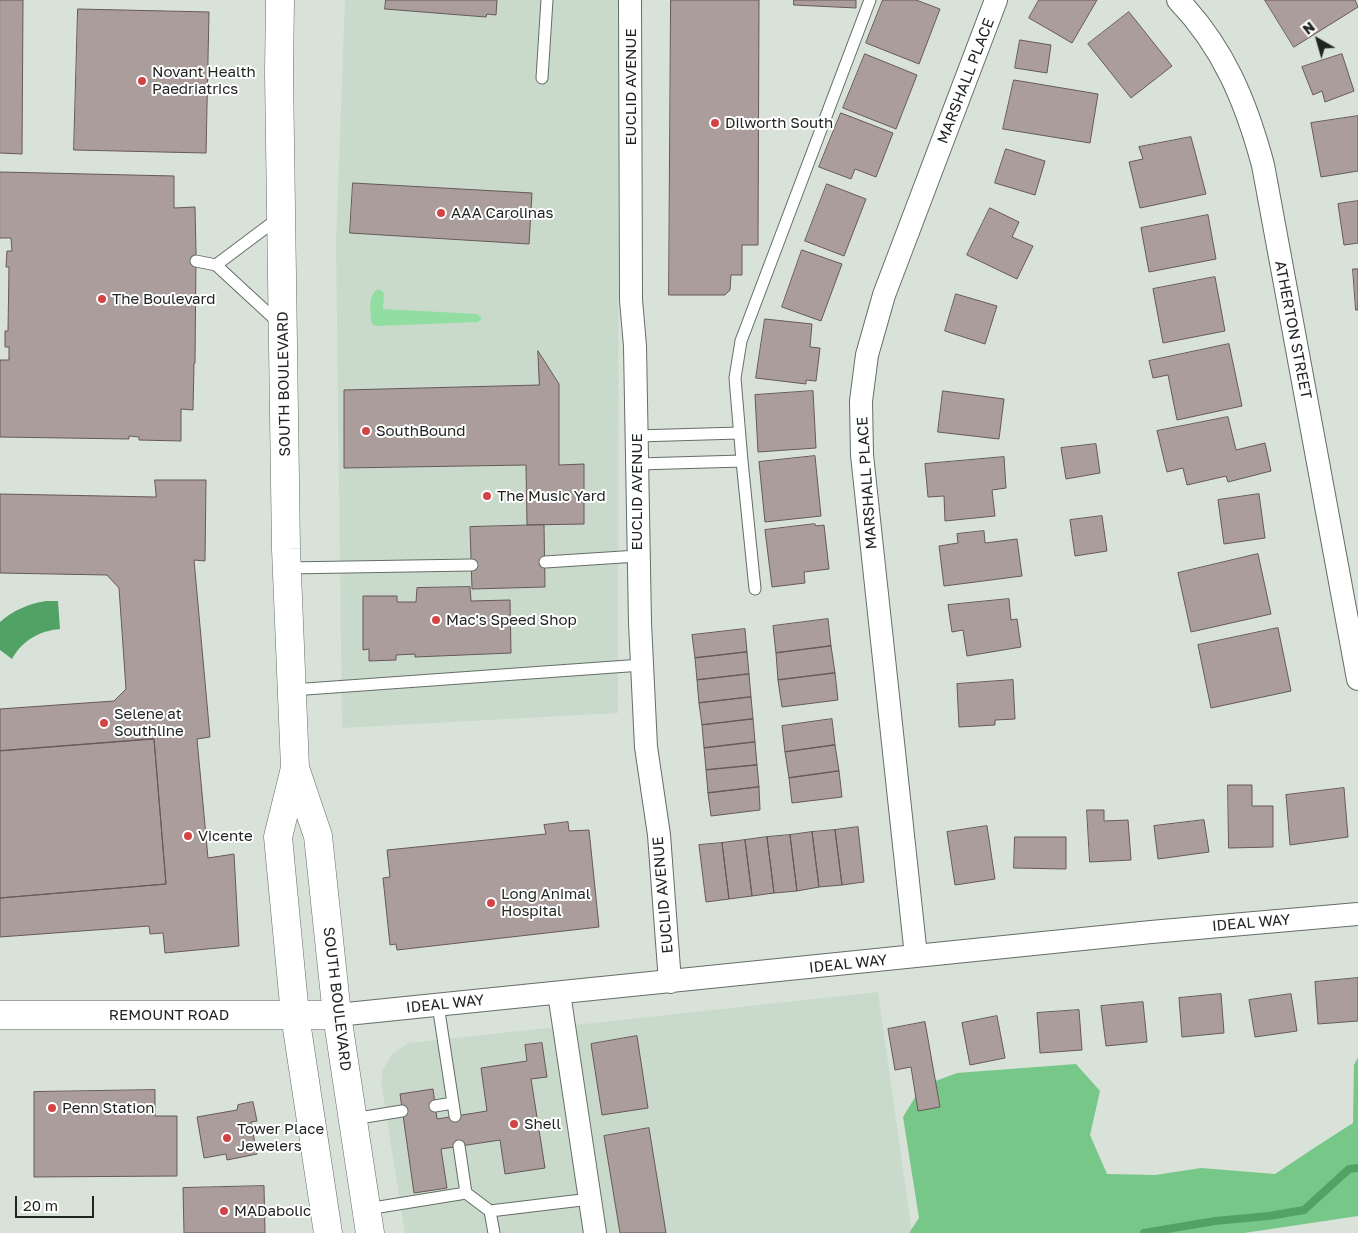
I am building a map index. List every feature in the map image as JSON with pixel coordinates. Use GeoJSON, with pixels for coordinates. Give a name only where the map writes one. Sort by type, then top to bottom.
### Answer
{"type":"FeatureCollection","features":[{"type":"Feature","properties":{"kind":"main road","name":"SOUTH BOULEVARD"},"geometry":{"type":"LineString","coordinates":[[280,0],[279,73],[286,568],[295,768],[278,837],[295,1015],[328,1233]]}},
{"type":"Feature","properties":{"kind":"main road","name":"SOUTH BOULEVARD"},"geometry":{"type":"LineString","coordinates":[[295,768],[318,836],[337,1015],[368,1221]]}},
{"type":"Feature","properties":{"kind":"main road","name":"REMOUNT ROAD"},"geometry":{"type":"LineString","coordinates":[[0,1015],[337,1015]]}},
{"type":"Feature","properties":{"kind":"street","name":"EUCLID AVENUE"},"geometry":{"type":"LineString","coordinates":[[630,0],[631,300],[635,346],[638,556],[642,665],[646,747],[659,835],[670,982]]}},
{"type":"Feature","properties":{"kind":"street","name":"MARSHALL PLACE"},"geometry":{"type":"LineString","coordinates":[[916,956],[862,455],[861,401],[866,355],[884,295],[996,0]]}},
{"type":"Feature","properties":{"kind":"street","name":"ATHERTON STREET"},"geometry":{"type":"LineString","coordinates":[[1178,0],[1195,17],[1224,60],[1246,106],[1263,165],[1358,679]]}},
{"type":"Feature","properties":{"kind":"street","name":"IDEAL WAY"},"geometry":{"type":"LineString","coordinates":[[337,1015],[916,956],[1358,914]]}},
{"type":"Feature","properties":{"kind":"street"},"geometry":{"type":"LineString","coordinates":[[559,993],[595,1233]]}},
{"type":"Feature","properties":{"kind":"lane"},"geometry":{"type":"LineString","coordinates":[[542,78],[547,0]]}},
{"type":"Feature","properties":{"kind":"lane"},"geometry":{"type":"LineString","coordinates":[[755,589],[739,433],[736,378],[740,341],[870,0]]}},
{"type":"Feature","properties":{"kind":"lane"},"geometry":{"type":"LineString","coordinates":[[216,265],[282,216]]}},
{"type":"Feature","properties":{"kind":"lane"},"geometry":{"type":"LineString","coordinates":[[196,261],[216,265],[283,327]]}},
{"type":"Feature","properties":{"kind":"lane"},"geometry":{"type":"LineString","coordinates":[[637,436],[739,433]]}},
{"type":"Feature","properties":{"kind":"lane"},"geometry":{"type":"LineString","coordinates":[[638,464],[742,460]]}},
{"type":"Feature","properties":{"kind":"lane"},"geometry":{"type":"LineString","coordinates":[[545,562],[638,556]]}},
{"type":"Feature","properties":{"kind":"lane"},"geometry":{"type":"LineString","coordinates":[[286,568],[472,565]]}},
{"type":"Feature","properties":{"kind":"lane"},"geometry":{"type":"LineString","coordinates":[[292,690],[642,665]]}},
{"type":"Feature","properties":{"kind":"lane"},"geometry":{"type":"LineString","coordinates":[[438,1005],[455,1116]]}},
{"type":"Feature","properties":{"kind":"lane"},"geometry":{"type":"LineString","coordinates":[[436,1106],[453,1103]]}},
{"type":"Feature","properties":{"kind":"lane"},"geometry":{"type":"LineString","coordinates":[[353,1119],[402,1111]]}},
{"type":"Feature","properties":{"kind":"lane"},"geometry":{"type":"LineString","coordinates":[[459,1146],[466,1193],[490,1211],[494,1233]]}},
{"type":"Feature","properties":{"kind":"lane"},"geometry":{"type":"LineString","coordinates":[[368,1221],[466,1193]]}},
{"type":"Feature","properties":{"kind":"lane"},"geometry":{"type":"LineString","coordinates":[[490,1211],[590,1199]]}},
{"type":"Feature","properties":{"kind":"shaded area"},"geometry":{"type":"Polygon","coordinates":[[[345,0],[619,0],[618,713],[342,728],[336,243],[345,0]]]}},
{"type":"Feature","properties":{"kind":"shaded area"},"geometry":{"type":"Polygon","coordinates":[[[379,289],[384,293],[383,309],[477,314],[482,318],[478,322],[377,326],[372,324],[370,302],[375,291],[379,289]]]}},
{"type":"Feature","properties":{"kind":"shaded area"},"geometry":{"type":"Polygon","coordinates":[[[46,601],[58,601],[60,629],[38,634],[26,642],[12,659],[0,650],[0,622],[21,608],[46,601]]]}},
{"type":"Feature","properties":{"kind":"shaded area"},"geometry":{"type":"Polygon","coordinates":[[[878,992],[912,1233],[405,1233],[381,1082],[383,1069],[393,1053],[409,1043],[878,992]]]}},
{"type":"Feature","properties":{"kind":"shaded area"},"geometry":{"type":"Polygon","coordinates":[[[1358,1057],[1358,1216],[1244,1233],[909,1233],[919,1218],[903,1117],[922,1086],[957,1073],[1076,1064],[1100,1091],[1090,1135],[1107,1174],[1155,1175],[1201,1168],[1275,1174],[1353,1123],[1354,1065],[1358,1057]]]}},
{"type":"Feature","properties":{"kind":"building"},"geometry":{"type":"Polygon","coordinates":[[[0,0],[23,0],[22,154],[0,153],[0,0]]]}},
{"type":"Feature","properties":{"kind":"building"},"geometry":{"type":"Polygon","coordinates":[[[386,0],[497,0],[496,15],[487,14],[486,17],[385,9],[386,0]]]}},
{"type":"Feature","properties":{"kind":"building","name":"Dilworth South"},"geometry":{"type":"Polygon","coordinates":[[[671,0],[759,0],[758,245],[742,245],[742,275],[731,275],[730,290],[725,295],[669,295],[671,0]]]}},
{"type":"Feature","properties":{"kind":"building"},"geometry":{"type":"Polygon","coordinates":[[[794,0],[856,0],[856,8],[794,5],[794,0]]]}},
{"type":"Feature","properties":{"kind":"building"},"geometry":{"type":"Polygon","coordinates":[[[883,0],[916,0],[940,9],[919,64],[866,43],[883,0]]]}},
{"type":"Feature","properties":{"kind":"building"},"geometry":{"type":"Polygon","coordinates":[[[1039,0],[1097,0],[1072,43],[1029,18],[1039,0]]]}},
{"type":"Feature","properties":{"kind":"building"},"geometry":{"type":"Polygon","coordinates":[[[1265,0],[1355,0],[1358,7],[1294,47],[1265,0]]]}},
{"type":"Feature","properties":{"kind":"building","name":"Novant Health Paedriatrics"},"geometry":{"type":"Polygon","coordinates":[[[78,9],[209,12],[206,153],[74,150],[78,9]]]}},
{"type":"Feature","properties":{"kind":"building"},"geometry":{"type":"Polygon","coordinates":[[[1129,12],[1172,66],[1131,98],[1088,44],[1129,12]]]}},
{"type":"Feature","properties":{"kind":"building"},"geometry":{"type":"Polygon","coordinates":[[[1020,40],[1051,45],[1047,73],[1015,68],[1020,40]]]}},
{"type":"Feature","properties":{"kind":"building"},"geometry":{"type":"Polygon","coordinates":[[[865,54],[917,75],[896,129],[843,108],[865,54]]]}},
{"type":"Feature","properties":{"kind":"building"},"geometry":{"type":"Polygon","coordinates":[[[1342,54],[1354,91],[1325,102],[1322,91],[1313,95],[1302,67],[1342,54]]]}},
{"type":"Feature","properties":{"kind":"building"},"geometry":{"type":"Polygon","coordinates":[[[1014,80],[1098,94],[1090,143],[1003,129],[1014,80]]]}},
{"type":"Feature","properties":{"kind":"building"},"geometry":{"type":"Polygon","coordinates":[[[841,113],[893,133],[876,177],[855,169],[851,179],[819,167],[841,113]]]}},
{"type":"Feature","properties":{"kind":"building"},"geometry":{"type":"Polygon","coordinates":[[[1358,116],[1358,171],[1321,177],[1311,123],[1358,116]]]}},
{"type":"Feature","properties":{"kind":"building"},"geometry":{"type":"Polygon","coordinates":[[[1191,137],[1206,194],[1140,208],[1129,162],[1143,159],[1139,147],[1191,137]]]}},
{"type":"Feature","properties":{"kind":"building"},"geometry":{"type":"Polygon","coordinates":[[[1006,149],[1045,161],[1035,195],[995,183],[1006,149]]]}},
{"type":"Feature","properties":{"kind":"building","name":"The Boulevard"},"geometry":{"type":"Polygon","coordinates":[[[0,172],[174,176],[174,208],[195,207],[195,363],[193,410],[181,409],[181,441],[139,440],[139,437],[129,436],[129,439],[0,437],[0,360],[9,360],[9,347],[5,347],[5,331],[8,331],[9,267],[6,267],[7,251],[12,251],[11,238],[0,238],[0,172]]]}},
{"type":"Feature","properties":{"kind":"building","name":"AAA Carolinas"},"geometry":{"type":"Polygon","coordinates":[[[353,183],[532,193],[529,244],[350,233],[353,183]]]}},
{"type":"Feature","properties":{"kind":"building"},"geometry":{"type":"Polygon","coordinates":[[[827,184],[866,199],[844,256],[805,241],[827,184]]]}},
{"type":"Feature","properties":{"kind":"building"},"geometry":{"type":"Polygon","coordinates":[[[1358,201],[1358,243],[1344,245],[1338,204],[1358,201]]]}},
{"type":"Feature","properties":{"kind":"building"},"geometry":{"type":"Polygon","coordinates":[[[990,208],[1019,222],[1012,237],[1033,246],[1017,279],[967,255],[990,208]]]}},
{"type":"Feature","properties":{"kind":"building"},"geometry":{"type":"Polygon","coordinates":[[[1208,215],[1216,259],[1149,272],[1141,228],[1208,215]]]}},
{"type":"Feature","properties":{"kind":"building"},"geometry":{"type":"Polygon","coordinates":[[[802,250],[842,264],[821,321],[782,307],[802,250]]]}},
{"type":"Feature","properties":{"kind":"building"},"geometry":{"type":"Polygon","coordinates":[[[1353,269],[1358,269],[1358,310],[1356,310],[1353,269]]]}},
{"type":"Feature","properties":{"kind":"building"},"geometry":{"type":"Polygon","coordinates":[[[1215,277],[1225,331],[1163,343],[1153,289],[1215,277]]]}},
{"type":"Feature","properties":{"kind":"building"},"geometry":{"type":"Polygon","coordinates":[[[956,294],[997,306],[985,344],[945,331],[956,294]]]}},
{"type":"Feature","properties":{"kind":"building"},"geometry":{"type":"Polygon","coordinates":[[[765,319],[812,324],[810,347],[820,348],[816,381],[806,380],[806,384],[756,378],[765,319]]]}},
{"type":"Feature","properties":{"kind":"building"},"geometry":{"type":"Polygon","coordinates":[[[1229,344],[1242,406],[1177,420],[1168,375],[1153,378],[1149,361],[1229,344]]]}},
{"type":"Feature","properties":{"kind":"building"},"geometry":{"type":"Polygon","coordinates":[[[538,351],[559,384],[559,465],[584,464],[584,524],[527,525],[526,465],[344,468],[344,390],[539,385],[538,351]]]}},
{"type":"Feature","properties":{"kind":"building"},"geometry":{"type":"Polygon","coordinates":[[[813,391],[816,448],[758,452],[755,395],[813,391]]]}},
{"type":"Feature","properties":{"kind":"building"},"geometry":{"type":"Polygon","coordinates":[[[943,391],[1004,399],[999,439],[938,432],[943,391]]]}},
{"type":"Feature","properties":{"kind":"building"},"geometry":{"type":"Polygon","coordinates":[[[1228,417],[1236,450],[1265,443],[1271,471],[1228,482],[1226,476],[1187,485],[1183,468],[1167,472],[1157,431],[1228,417]]]}},
{"type":"Feature","properties":{"kind":"building"},"geometry":{"type":"Polygon","coordinates":[[[1096,444],[1100,473],[1066,479],[1061,448],[1096,444]]]}},
{"type":"Feature","properties":{"kind":"building"},"geometry":{"type":"Polygon","coordinates":[[[815,456],[821,516],[765,522],[759,462],[815,456]]]}},
{"type":"Feature","properties":{"kind":"building"},"geometry":{"type":"Polygon","coordinates":[[[1004,457],[1006,488],[992,490],[995,516],[945,521],[944,496],[928,497],[925,464],[1004,457]]]}},
{"type":"Feature","properties":{"kind":"building","name":"Selene at Southline"},"geometry":{"type":"Polygon","coordinates":[[[155,480],[206,480],[205,561],[194,560],[210,737],[197,739],[208,858],[234,854],[239,946],[165,953],[163,933],[150,934],[149,926],[0,937],[0,898],[166,884],[154,739],[0,751],[0,709],[114,701],[126,689],[119,588],[107,575],[0,573],[0,494],[156,497],[155,480]]]}},
{"type":"Feature","properties":{"kind":"building"},"geometry":{"type":"Polygon","coordinates":[[[1259,494],[1265,538],[1224,544],[1218,500],[1259,494]]]}},
{"type":"Feature","properties":{"kind":"building"},"geometry":{"type":"Polygon","coordinates":[[[1102,516],[1107,551],[1075,556],[1070,520],[1102,516]]]}},
{"type":"Feature","properties":{"kind":"building"},"geometry":{"type":"Polygon","coordinates":[[[815,524],[816,526],[824,525],[829,569],[804,572],[805,583],[772,587],[765,530],[815,524]]]}},
{"type":"Feature","properties":{"kind":"building"},"geometry":{"type":"Polygon","coordinates":[[[544,525],[545,587],[472,589],[470,527],[544,525]]]}},
{"type":"Feature","properties":{"kind":"building"},"geometry":{"type":"Polygon","coordinates":[[[984,531],[985,543],[1017,539],[1022,576],[944,586],[939,546],[958,543],[957,534],[984,531]]]}},
{"type":"Feature","properties":{"kind":"building"},"geometry":{"type":"Polygon","coordinates":[[[1258,554],[1271,614],[1191,632],[1178,573],[1258,554]]]}},
{"type":"Feature","properties":{"kind":"building","name":"Mac's Speed Shop"},"geometry":{"type":"Polygon","coordinates":[[[470,587],[471,601],[510,600],[511,653],[415,657],[415,654],[396,655],[396,660],[369,661],[369,649],[363,650],[363,596],[397,596],[397,602],[416,602],[417,588],[470,587]]]}},
{"type":"Feature","properties":{"kind":"building"},"geometry":{"type":"Polygon","coordinates":[[[1009,599],[1011,620],[1017,619],[1021,647],[967,656],[963,630],[952,632],[948,605],[1009,599]]]}},
{"type":"Feature","properties":{"kind":"building"},"geometry":{"type":"Polygon","coordinates":[[[828,619],[831,646],[776,653],[773,626],[828,619]]]}},
{"type":"Feature","properties":{"kind":"building"},"geometry":{"type":"Polygon","coordinates":[[[1278,628],[1291,691],[1211,708],[1198,645],[1278,628]]]}},
{"type":"Feature","properties":{"kind":"building"},"geometry":{"type":"Polygon","coordinates":[[[745,629],[747,652],[695,658],[692,635],[745,629]]]}},
{"type":"Feature","properties":{"kind":"building"},"geometry":{"type":"Polygon","coordinates":[[[831,646],[835,673],[778,680],[776,653],[831,646]]]}},
{"type":"Feature","properties":{"kind":"building"},"geometry":{"type":"Polygon","coordinates":[[[747,652],[749,674],[697,680],[695,658],[747,652]]]}},
{"type":"Feature","properties":{"kind":"building"},"geometry":{"type":"Polygon","coordinates":[[[835,673],[838,700],[782,707],[778,680],[835,673]]]}},
{"type":"Feature","properties":{"kind":"building"},"geometry":{"type":"Polygon","coordinates":[[[749,674],[751,697],[699,703],[697,680],[749,674]]]}},
{"type":"Feature","properties":{"kind":"building"},"geometry":{"type":"Polygon","coordinates":[[[1013,680],[1015,719],[995,720],[995,725],[959,727],[957,684],[1013,680]]]}},
{"type":"Feature","properties":{"kind":"building"},"geometry":{"type":"Polygon","coordinates":[[[751,697],[753,719],[702,725],[699,703],[751,697]]]}},
{"type":"Feature","properties":{"kind":"building"},"geometry":{"type":"Polygon","coordinates":[[[753,719],[755,742],[704,748],[702,725],[753,719]]]}},
{"type":"Feature","properties":{"kind":"building"},"geometry":{"type":"Polygon","coordinates":[[[832,719],[835,745],[785,752],[782,726],[832,719]]]}},
{"type":"Feature","properties":{"kind":"building"},"geometry":{"type":"Polygon","coordinates":[[[154,739],[166,884],[0,898],[0,751],[154,739]]]}},
{"type":"Feature","properties":{"kind":"building"},"geometry":{"type":"Polygon","coordinates":[[[755,742],[757,765],[706,770],[704,748],[755,742]]]}},
{"type":"Feature","properties":{"kind":"building"},"geometry":{"type":"Polygon","coordinates":[[[835,745],[839,771],[789,778],[785,752],[835,745]]]}},
{"type":"Feature","properties":{"kind":"building"},"geometry":{"type":"Polygon","coordinates":[[[757,765],[759,787],[708,793],[706,770],[757,765]]]}},
{"type":"Feature","properties":{"kind":"building"},"geometry":{"type":"Polygon","coordinates":[[[839,771],[842,797],[792,803],[789,778],[839,771]]]}},
{"type":"Feature","properties":{"kind":"building"},"geometry":{"type":"Polygon","coordinates":[[[1228,785],[1252,785],[1252,806],[1273,806],[1273,847],[1229,848],[1228,785]]]}},
{"type":"Feature","properties":{"kind":"building"},"geometry":{"type":"Polygon","coordinates":[[[759,787],[760,810],[711,816],[708,793],[759,787]]]}},
{"type":"Feature","properties":{"kind":"building"},"geometry":{"type":"Polygon","coordinates":[[[1344,788],[1348,837],[1290,845],[1286,795],[1344,788]]]}},
{"type":"Feature","properties":{"kind":"building"},"geometry":{"type":"Polygon","coordinates":[[[1087,810],[1104,810],[1104,821],[1128,820],[1131,860],[1090,862],[1087,810]]]}},
{"type":"Feature","properties":{"kind":"building"},"geometry":{"type":"Polygon","coordinates":[[[1204,820],[1209,852],[1158,859],[1154,826],[1204,820]]]}},
{"type":"Feature","properties":{"kind":"building","name":"Long Animal Hospital"},"geometry":{"type":"Polygon","coordinates":[[[568,822],[569,831],[589,830],[599,927],[397,950],[396,944],[390,945],[383,878],[390,877],[387,850],[546,834],[544,825],[568,822]]]}},
{"type":"Feature","properties":{"kind":"building"},"geometry":{"type":"Polygon","coordinates":[[[987,826],[995,879],[955,885],[947,832],[987,826]]]}},
{"type":"Feature","properties":{"kind":"building"},"geometry":{"type":"Polygon","coordinates":[[[858,827],[864,882],[842,885],[835,830],[858,827]]]}},
{"type":"Feature","properties":{"kind":"building"},"geometry":{"type":"Polygon","coordinates":[[[835,830],[842,885],[819,887],[812,832],[835,830]]]}},
{"type":"Feature","properties":{"kind":"building"},"geometry":{"type":"Polygon","coordinates":[[[812,832],[819,887],[797,891],[790,835],[812,832]]]}},
{"type":"Feature","properties":{"kind":"building"},"geometry":{"type":"Polygon","coordinates":[[[790,835],[797,891],[774,893],[767,837],[790,835]]]}},
{"type":"Feature","properties":{"kind":"building"},"geometry":{"type":"Polygon","coordinates":[[[767,837],[774,893],[752,896],[745,840],[767,837]]]}},
{"type":"Feature","properties":{"kind":"building"},"geometry":{"type":"Polygon","coordinates":[[[1015,837],[1066,837],[1066,869],[1014,868],[1015,837]]]}},
{"type":"Feature","properties":{"kind":"building"},"geometry":{"type":"Polygon","coordinates":[[[745,840],[752,896],[729,899],[722,843],[745,840]]]}},
{"type":"Feature","properties":{"kind":"building"},"geometry":{"type":"Polygon","coordinates":[[[722,843],[729,899],[706,902],[699,845],[722,843]]]}},
{"type":"Feature","properties":{"kind":"building"},"geometry":{"type":"Polygon","coordinates":[[[1358,978],[1358,1021],[1318,1024],[1315,982],[1358,978]]]}},
{"type":"Feature","properties":{"kind":"building"},"geometry":{"type":"Polygon","coordinates":[[[1221,994],[1224,1033],[1182,1037],[1179,998],[1221,994]]]}},
{"type":"Feature","properties":{"kind":"building"},"geometry":{"type":"Polygon","coordinates":[[[1291,994],[1297,1031],[1255,1037],[1249,1000],[1291,994]]]}},
{"type":"Feature","properties":{"kind":"building"},"geometry":{"type":"Polygon","coordinates":[[[1143,1002],[1147,1042],[1106,1046],[1101,1006],[1143,1002]]]}},
{"type":"Feature","properties":{"kind":"building"},"geometry":{"type":"Polygon","coordinates":[[[1079,1010],[1082,1050],[1040,1053],[1037,1013],[1079,1010]]]}},
{"type":"Feature","properties":{"kind":"building"},"geometry":{"type":"Polygon","coordinates":[[[997,1016],[1005,1058],[970,1065],[962,1023],[997,1016]]]}},
{"type":"Feature","properties":{"kind":"building"},"geometry":{"type":"Polygon","coordinates":[[[925,1022],[940,1107],[918,1111],[911,1067],[895,1070],[888,1029],[925,1022]]]}},
{"type":"Feature","properties":{"kind":"building"},"geometry":{"type":"Polygon","coordinates":[[[637,1036],[648,1108],[602,1115],[591,1044],[637,1036]]]}},
{"type":"Feature","properties":{"kind":"building"},"geometry":{"type":"Polygon","coordinates":[[[542,1043],[547,1077],[531,1079],[545,1168],[505,1174],[500,1140],[441,1149],[447,1188],[414,1193],[400,1094],[433,1089],[437,1119],[487,1111],[481,1068],[527,1061],[525,1045],[542,1043]]]}},
{"type":"Feature","properties":{"kind":"building"},"geometry":{"type":"Polygon","coordinates":[[[155,1090],[155,1116],[177,1116],[177,1176],[34,1177],[34,1092],[155,1090]]]}},
{"type":"Feature","properties":{"kind":"building","name":"Tower Place Jewelers"},"geometry":{"type":"Polygon","coordinates":[[[253,1102],[257,1121],[251,1122],[257,1154],[227,1160],[226,1154],[204,1158],[197,1117],[237,1110],[238,1105],[253,1102]]]}},
{"type":"Feature","properties":{"kind":"building"},"geometry":{"type":"Polygon","coordinates":[[[649,1128],[666,1233],[620,1233],[604,1136],[649,1128]]]}},
{"type":"Feature","properties":{"kind":"building","name":"MADabolic"},"geometry":{"type":"Polygon","coordinates":[[[264,1186],[265,1233],[184,1233],[183,1188],[264,1186]]]}},
{"type":"Feature","properties":{"kind":"waterway"},"geometry":{"type":"LineString","coordinates":[[1144,1233],[1215,1221],[1269,1216],[1304,1210],[1349,1169],[1358,1168]]}},
{"type":"Feature","properties":{"kind":"place","name":"Novant Health Paedriatrics"},"geometry":{"type":"Point","coordinates":[142,81]}},
{"type":"Feature","properties":{"kind":"place","name":"Dilworth South"},"geometry":{"type":"Point","coordinates":[715,123]}},
{"type":"Feature","properties":{"kind":"place","name":"AAA Carolinas"},"geometry":{"type":"Point","coordinates":[441,213]}},
{"type":"Feature","properties":{"kind":"place","name":"The Boulevard"},"geometry":{"type":"Point","coordinates":[102,299]}},
{"type":"Feature","properties":{"kind":"place","name":"SouthBound"},"geometry":{"type":"Point","coordinates":[366,431]}},
{"type":"Feature","properties":{"kind":"place","name":"The Music Yard"},"geometry":{"type":"Point","coordinates":[487,496]}},
{"type":"Feature","properties":{"kind":"place","name":"Mac's Speed Shop"},"geometry":{"type":"Point","coordinates":[436,620]}},
{"type":"Feature","properties":{"kind":"place","name":"Selene at Southline"},"geometry":{"type":"Point","coordinates":[104,723]}},
{"type":"Feature","properties":{"kind":"place","name":"Vicente"},"geometry":{"type":"Point","coordinates":[188,836]}},
{"type":"Feature","properties":{"kind":"place","name":"Long Animal Hospital"},"geometry":{"type":"Point","coordinates":[491,903]}},
{"type":"Feature","properties":{"kind":"place","name":"Penn Station"},"geometry":{"type":"Point","coordinates":[52,1108]}},
{"type":"Feature","properties":{"kind":"place","name":"Shell"},"geometry":{"type":"Point","coordinates":[514,1124]}},
{"type":"Feature","properties":{"kind":"place","name":"Tower Place Jewelers"},"geometry":{"type":"Point","coordinates":[227,1138]}},
{"type":"Feature","properties":{"kind":"place","name":"MADabolic"},"geometry":{"type":"Point","coordinates":[224,1211]}}]}
